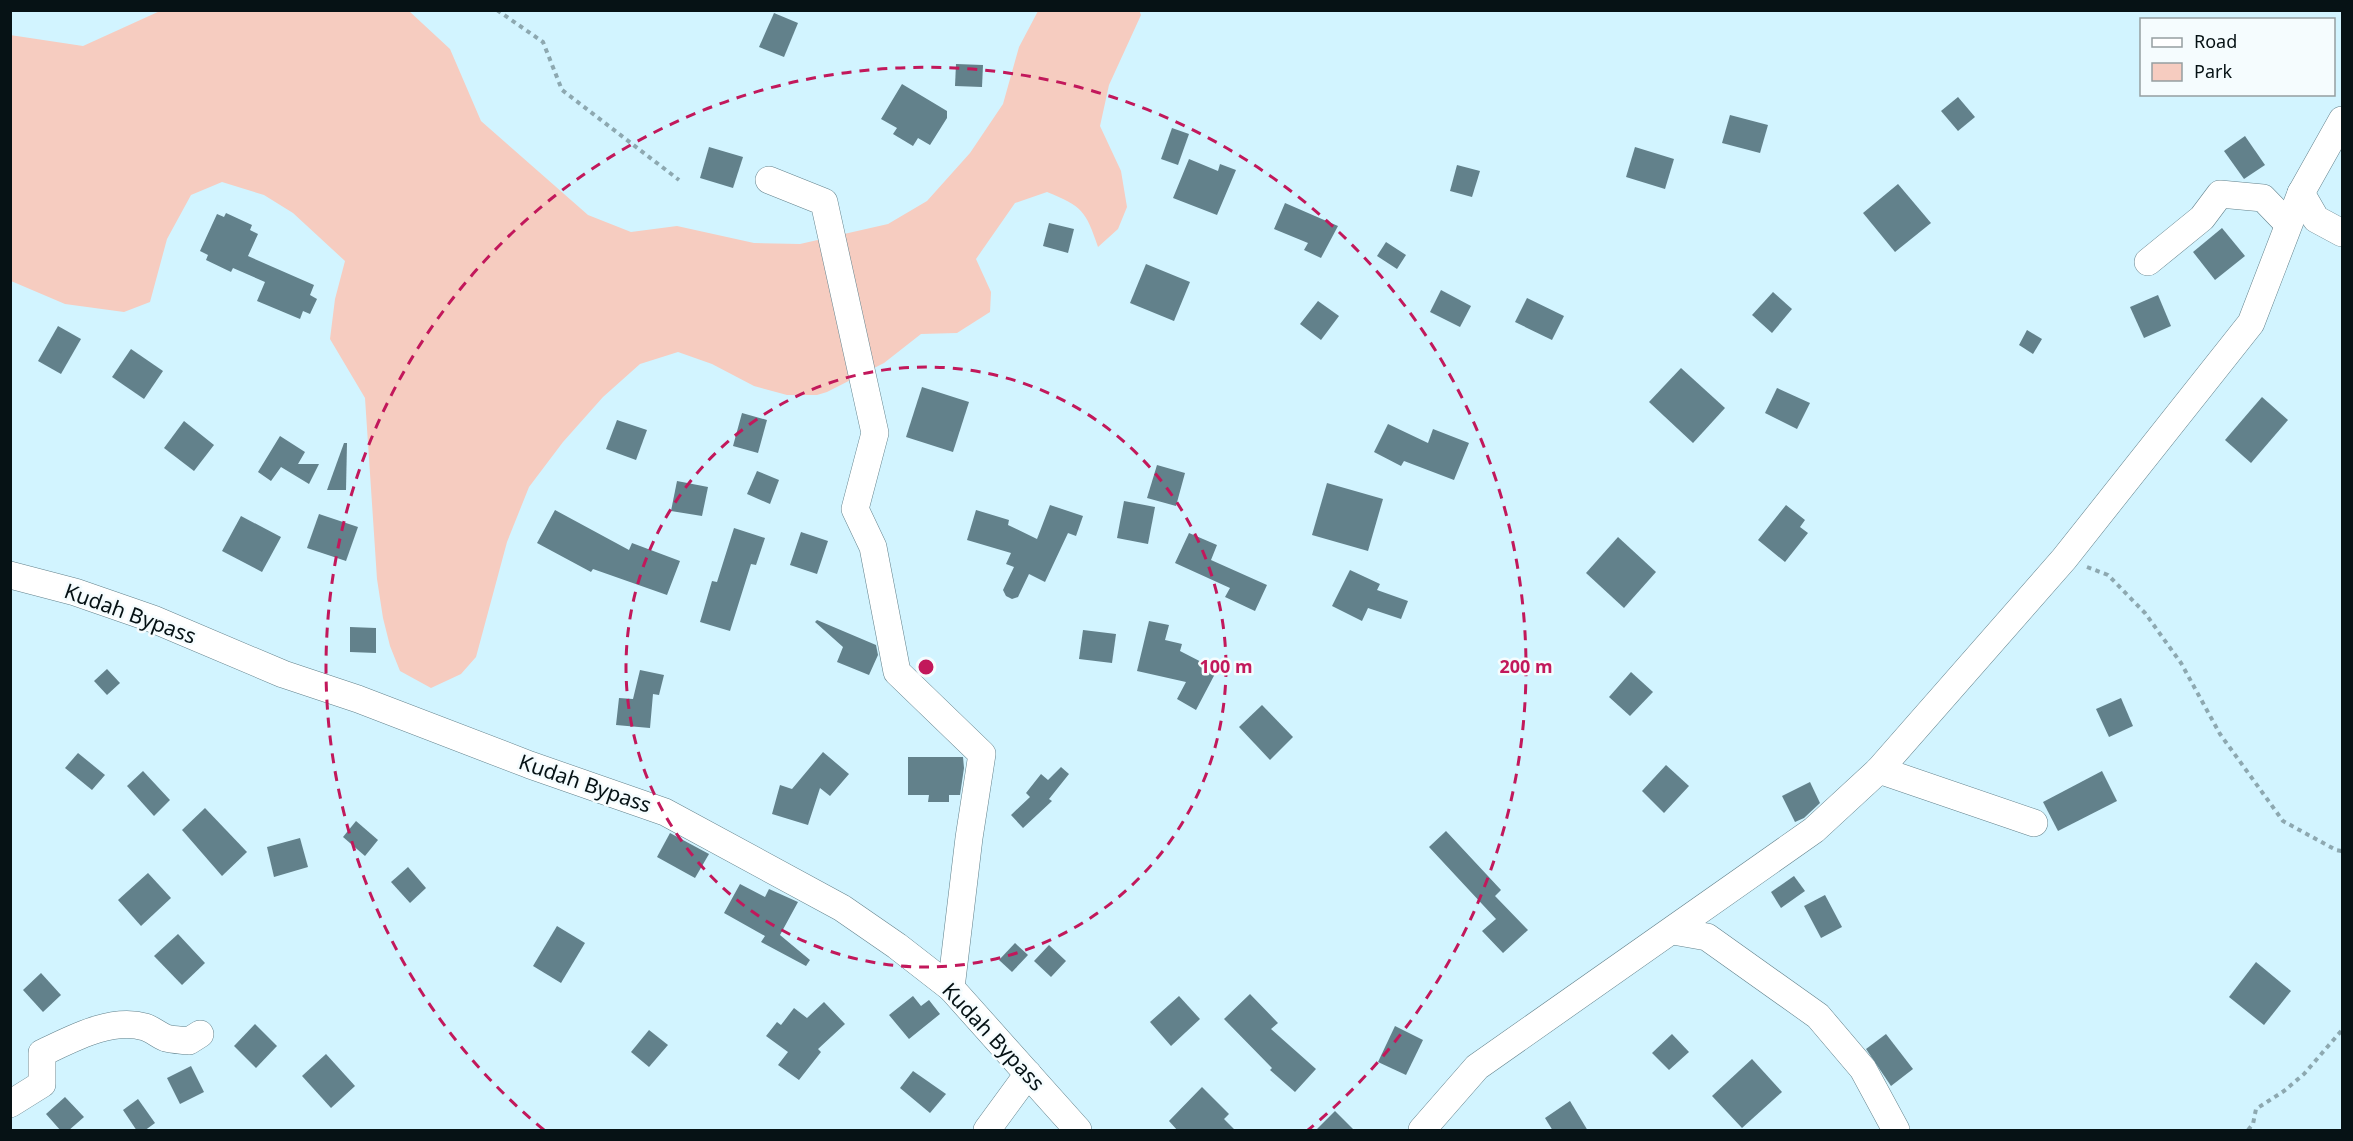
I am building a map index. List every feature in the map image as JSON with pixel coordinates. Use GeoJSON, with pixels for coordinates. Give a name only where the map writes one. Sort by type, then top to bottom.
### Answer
{"type":"FeatureCollection","features":[{"type":"Feature","properties":{"kind":"street"},"geometry":{"type":"LineString","coordinates":[[1422,1131],[1477,1067],[1814,831],[1879,770],[2064,559],[2251,323],[2301,193],[2343,120]]}},
{"type":"Feature","properties":{"kind":"street"},"geometry":{"type":"LineString","coordinates":[[769,180],[824,202],[875,433],[855,509],[873,547],[897,672],[982,754],[969,838],[951,988]]}},
{"type":"Feature","properties":{"kind":"street"},"geometry":{"type":"LineString","coordinates":[[2301,193],[2316,219],[2343,233]]}},
{"type":"Feature","properties":{"kind":"street"},"geometry":{"type":"LineString","coordinates":[[2148,262],[2202,218],[2220,194],[2263,198],[2288,224]]}},
{"type":"Feature","properties":{"kind":"street","name":"Kudah Bypass"},"geometry":{"type":"LineString","coordinates":[[10,575],[75,592],[142,615],[283,674],[358,699],[530,765],[665,812],[842,908],[951,988],[1078,1131]]}},
{"type":"Feature","properties":{"kind":"street"},"geometry":{"type":"LineString","coordinates":[[1879,770],[2034,823]]}},
{"type":"Feature","properties":{"kind":"street"},"geometry":{"type":"LineString","coordinates":[[1673,931],[1707,937],[1818,1016],[1863,1069],[1896,1131]]}},
{"type":"Feature","properties":{"kind":"street"},"geometry":{"type":"LineString","coordinates":[[10,1104],[42,1084],[42,1053],[67,1041],[110,1026],[130,1024],[147,1027],[166,1038],[189,1041],[200,1034]]}},
{"type":"Feature","properties":{"kind":"street"},"geometry":{"type":"LineString","coordinates":[[987,1131],[1028,1074]]}},
{"type":"Feature","properties":{"kind":"path"},"geometry":{"type":"LineString","coordinates":[[497,10],[543,42],[562,90],[679,180]]}},
{"type":"Feature","properties":{"kind":"path"},"geometry":{"type":"LineString","coordinates":[[2064,559],[2108,575],[2145,613],[2181,663],[2220,734],[2283,821],[2336,850],[2343,851]]}},
{"type":"Feature","properties":{"kind":"path"},"geometry":{"type":"LineString","coordinates":[[2248,1131],[2253,1124],[2256,1109],[2284,1091],[2304,1074],[2343,1030]]}},
{"type":"Feature","properties":{"kind":"green space"},"geometry":{"type":"Polygon","coordinates":[[[1139,10],[1141,15],[1109,85],[1100,126],[1121,171],[1127,207],[1118,229],[1098,247],[1086,217],[1068,201],[1047,192],[1015,203],[976,259],[991,292],[990,312],[957,333],[921,334],[884,363],[817,395],[787,395],[754,386],[712,364],[678,352],[640,364],[603,397],[563,442],[529,487],[507,542],[476,657],[461,674],[431,688],[400,671],[390,646],[383,618],[377,579],[365,398],[330,339],[335,299],[345,261],[293,213],[264,195],[222,182],[191,195],[167,239],[150,302],[124,312],[65,304],[11,281],[10,35],[83,46],[160,11],[409,11],[450,49],[481,121],[588,215],[631,232],[677,226],[754,243],[800,244],[888,224],[927,201],[970,153],[1003,104],[1019,47],[1038,11],[1139,10]]]}},
{"type":"Feature","properties":{"kind":"building"},"geometry":{"type":"Polygon","coordinates":[[[774,13],[798,23],[784,57],[759,47],[774,13]]]}},
{"type":"Feature","properties":{"kind":"building"},"geometry":{"type":"Polygon","coordinates":[[[956,64],[983,65],[982,87],[955,86],[956,64]]]}},
{"type":"Feature","properties":{"kind":"building"},"geometry":{"type":"Polygon","coordinates":[[[902,84],[947,111],[947,118],[930,145],[918,138],[913,146],[893,134],[897,128],[881,119],[902,84]]]}},
{"type":"Feature","properties":{"kind":"building"},"geometry":{"type":"Polygon","coordinates":[[[1958,97],[1975,117],[1958,131],[1941,111],[1958,97]]]}},
{"type":"Feature","properties":{"kind":"building"},"geometry":{"type":"Polygon","coordinates":[[[1730,115],[1768,125],[1760,153],[1722,143],[1730,115]]]}},
{"type":"Feature","properties":{"kind":"building"},"geometry":{"type":"Polygon","coordinates":[[[1172,128],[1189,134],[1178,165],[1161,159],[1172,128]]]}},
{"type":"Feature","properties":{"kind":"building"},"geometry":{"type":"Polygon","coordinates":[[[2245,136],[2265,165],[2244,179],[2224,151],[2245,136]]]}},
{"type":"Feature","properties":{"kind":"building"},"geometry":{"type":"Polygon","coordinates":[[[709,147],[743,157],[733,188],[700,178],[709,147]]]}},
{"type":"Feature","properties":{"kind":"building"},"geometry":{"type":"Polygon","coordinates":[[[1635,147],[1674,159],[1665,189],[1626,177],[1635,147]]]}},
{"type":"Feature","properties":{"kind":"building"},"geometry":{"type":"Polygon","coordinates":[[[1189,159],[1218,171],[1220,164],[1236,170],[1217,215],[1173,198],[1189,159]]]}},
{"type":"Feature","properties":{"kind":"building"},"geometry":{"type":"Polygon","coordinates":[[[1457,165],[1480,171],[1472,197],[1450,191],[1457,165]]]}},
{"type":"Feature","properties":{"kind":"building"},"geometry":{"type":"Polygon","coordinates":[[[1898,184],[1931,223],[1895,252],[1863,213],[1898,184]]]}},
{"type":"Feature","properties":{"kind":"building"},"geometry":{"type":"Polygon","coordinates":[[[1285,203],[1338,226],[1321,258],[1304,250],[1308,243],[1274,229],[1285,203]]]}},
{"type":"Feature","properties":{"kind":"building"},"geometry":{"type":"Polygon","coordinates":[[[226,213],[252,225],[250,230],[258,234],[248,256],[314,285],[310,295],[317,299],[310,314],[303,311],[300,319],[257,301],[265,282],[233,268],[231,272],[206,260],[208,255],[200,251],[217,214],[224,217],[226,213]]]}},
{"type":"Feature","properties":{"kind":"building"},"geometry":{"type":"Polygon","coordinates":[[[1049,223],[1074,229],[1068,253],[1043,246],[1049,223]]]}},
{"type":"Feature","properties":{"kind":"building"},"geometry":{"type":"Polygon","coordinates":[[[2222,228],[2245,256],[2215,280],[2193,252],[2222,228]]]}},
{"type":"Feature","properties":{"kind":"building"},"geometry":{"type":"Polygon","coordinates":[[[1386,242],[1406,255],[1397,269],[1377,256],[1386,242]]]}},
{"type":"Feature","properties":{"kind":"building"},"geometry":{"type":"Polygon","coordinates":[[[1146,264],[1190,282],[1174,321],[1130,303],[1146,264]]]}},
{"type":"Feature","properties":{"kind":"building"},"geometry":{"type":"Polygon","coordinates":[[[1441,290],[1471,306],[1460,327],[1430,312],[1441,290]]]}},
{"type":"Feature","properties":{"kind":"building"},"geometry":{"type":"Polygon","coordinates":[[[1773,292],[1792,309],[1772,333],[1752,315],[1773,292]]]}},
{"type":"Feature","properties":{"kind":"building"},"geometry":{"type":"Polygon","coordinates":[[[2158,295],[2171,326],[2144,338],[2130,307],[2158,295]]]}},
{"type":"Feature","properties":{"kind":"building"},"geometry":{"type":"Polygon","coordinates":[[[1527,298],[1564,316],[1552,340],[1515,322],[1527,298]]]}},
{"type":"Feature","properties":{"kind":"building"},"geometry":{"type":"Polygon","coordinates":[[[1318,301],[1339,316],[1321,340],[1300,324],[1318,301]]]}},
{"type":"Feature","properties":{"kind":"building"},"geometry":{"type":"Polygon","coordinates":[[[58,326],[81,339],[61,374],[38,361],[58,326]]]}},
{"type":"Feature","properties":{"kind":"building"},"geometry":{"type":"Polygon","coordinates":[[[2027,330],[2042,339],[2033,354],[2019,345],[2027,330]]]}},
{"type":"Feature","properties":{"kind":"building"},"geometry":{"type":"Polygon","coordinates":[[[131,349],[163,371],[144,399],[112,377],[131,349]]]}},
{"type":"Feature","properties":{"kind":"building"},"geometry":{"type":"Polygon","coordinates":[[[1681,368],[1725,408],[1693,443],[1649,402],[1681,368]]]}},
{"type":"Feature","properties":{"kind":"building"},"geometry":{"type":"Polygon","coordinates":[[[922,387],[969,402],[953,452],[906,437],[922,387]]]}},
{"type":"Feature","properties":{"kind":"building"},"geometry":{"type":"Polygon","coordinates":[[[1777,388],[1810,403],[1797,429],[1765,413],[1777,388]]]}},
{"type":"Feature","properties":{"kind":"building"},"geometry":{"type":"Polygon","coordinates":[[[2262,397],[2288,420],[2251,463],[2225,440],[2262,397]]]}},
{"type":"Feature","properties":{"kind":"building"},"geometry":{"type":"Polygon","coordinates":[[[742,413],[767,420],[758,453],[733,446],[742,413]]]}},
{"type":"Feature","properties":{"kind":"building"},"geometry":{"type":"Polygon","coordinates":[[[617,420],[647,430],[636,460],[606,449],[617,420]]]}},
{"type":"Feature","properties":{"kind":"building"},"geometry":{"type":"Polygon","coordinates":[[[184,421],[214,445],[194,471],[164,448],[184,421]]]}},
{"type":"Feature","properties":{"kind":"building"},"geometry":{"type":"Polygon","coordinates":[[[1388,424],[1428,443],[1433,429],[1469,443],[1454,480],[1404,461],[1401,466],[1374,452],[1388,424]]]}},
{"type":"Feature","properties":{"kind":"building"},"geometry":{"type":"Polygon","coordinates":[[[280,436],[305,452],[298,464],[319,464],[309,484],[281,467],[271,481],[258,472],[280,436]]]}},
{"type":"Feature","properties":{"kind":"building"},"geometry":{"type":"Polygon","coordinates":[[[344,443],[347,443],[346,490],[327,490],[344,443]]]}},
{"type":"Feature","properties":{"kind":"building"},"geometry":{"type":"Polygon","coordinates":[[[1157,465],[1185,473],[1176,506],[1147,498],[1157,465]]]}},
{"type":"Feature","properties":{"kind":"building"},"geometry":{"type":"Polygon","coordinates":[[[757,471],[779,480],[770,504],[747,494],[757,471]]]}},
{"type":"Feature","properties":{"kind":"building"},"geometry":{"type":"Polygon","coordinates":[[[677,481],[708,487],[702,516],[671,511],[677,481]]]}},
{"type":"Feature","properties":{"kind":"building"},"geometry":{"type":"Polygon","coordinates":[[[1327,483],[1383,499],[1368,551],[1312,535],[1327,483]]]}},
{"type":"Feature","properties":{"kind":"building"},"geometry":{"type":"Polygon","coordinates":[[[1124,501],[1155,507],[1148,544],[1117,538],[1124,501]]]}},
{"type":"Feature","properties":{"kind":"building"},"geometry":{"type":"Polygon","coordinates":[[[1050,505],[1083,516],[1076,536],[1068,533],[1045,582],[1029,574],[1018,597],[1012,599],[1006,596],[1003,590],[1014,567],[1006,564],[1011,553],[967,540],[976,510],[1009,520],[1008,525],[1037,539],[1050,505]]]}},
{"type":"Feature","properties":{"kind":"building"},"geometry":{"type":"Polygon","coordinates":[[[1786,505],[1805,520],[1800,527],[1808,533],[1785,562],[1758,540],[1786,505]]]}},
{"type":"Feature","properties":{"kind":"building"},"geometry":{"type":"Polygon","coordinates":[[[555,510],[629,550],[632,543],[680,561],[667,595],[593,569],[591,572],[537,543],[555,510]]]}},
{"type":"Feature","properties":{"kind":"building"},"geometry":{"type":"Polygon","coordinates":[[[319,514],[358,527],[346,561],[307,548],[319,514]]]}},
{"type":"Feature","properties":{"kind":"building"},"geometry":{"type":"Polygon","coordinates":[[[241,516],[281,537],[262,572],[222,551],[241,516]]]}},
{"type":"Feature","properties":{"kind":"building"},"geometry":{"type":"Polygon","coordinates":[[[734,528],[765,538],[756,565],[751,564],[730,631],[700,622],[712,581],[717,582],[734,528]]]}},
{"type":"Feature","properties":{"kind":"building"},"geometry":{"type":"Polygon","coordinates":[[[801,532],[828,541],[817,574],[790,565],[801,532]]]}},
{"type":"Feature","properties":{"kind":"building"},"geometry":{"type":"Polygon","coordinates":[[[1189,533],[1217,545],[1211,560],[1267,585],[1255,611],[1225,597],[1230,588],[1175,563],[1189,533]]]}},
{"type":"Feature","properties":{"kind":"building"},"geometry":{"type":"Polygon","coordinates":[[[1618,537],[1656,572],[1624,608],[1586,573],[1618,537]]]}},
{"type":"Feature","properties":{"kind":"building"},"geometry":{"type":"Polygon","coordinates":[[[1350,570],[1380,584],[1377,590],[1408,601],[1401,619],[1368,608],[1362,621],[1332,606],[1350,570]]]}},
{"type":"Feature","properties":{"kind":"building"},"geometry":{"type":"Polygon","coordinates":[[[817,620],[876,645],[878,655],[869,675],[837,662],[843,647],[815,622],[817,620]]]}},
{"type":"Feature","properties":{"kind":"building"},"geometry":{"type":"Polygon","coordinates":[[[1149,621],[1169,625],[1165,640],[1182,644],[1180,651],[1217,670],[1196,710],[1177,699],[1186,682],[1137,671],[1149,621]]]}},
{"type":"Feature","properties":{"kind":"building"},"geometry":{"type":"Polygon","coordinates":[[[350,627],[376,628],[376,653],[350,652],[350,627]]]}},
{"type":"Feature","properties":{"kind":"building"},"geometry":{"type":"Polygon","coordinates":[[[1083,630],[1116,634],[1112,663],[1079,659],[1083,630]]]}},
{"type":"Feature","properties":{"kind":"building"},"geometry":{"type":"Polygon","coordinates":[[[107,669],[120,683],[107,695],[94,681],[107,669]]]}},
{"type":"Feature","properties":{"kind":"building"},"geometry":{"type":"Polygon","coordinates":[[[640,670],[664,675],[659,695],[653,694],[650,728],[616,725],[619,698],[633,699],[640,670]]]}},
{"type":"Feature","properties":{"kind":"building"},"geometry":{"type":"Polygon","coordinates":[[[1631,672],[1653,692],[1630,716],[1609,697],[1631,672]]]}},
{"type":"Feature","properties":{"kind":"building"},"geometry":{"type":"Polygon","coordinates":[[[2121,698],[2133,726],[2109,737],[2096,709],[2121,698]]]}},
{"type":"Feature","properties":{"kind":"building"},"geometry":{"type":"Polygon","coordinates":[[[1262,705],[1293,737],[1270,760],[1239,727],[1262,705]]]}},
{"type":"Feature","properties":{"kind":"building"},"geometry":{"type":"Polygon","coordinates":[[[823,752],[849,774],[830,796],[820,788],[808,825],[772,814],[780,785],[792,789],[823,752]]]}},
{"type":"Feature","properties":{"kind":"building"},"geometry":{"type":"Polygon","coordinates":[[[78,753],[105,775],[92,790],[65,768],[78,753]]]}},
{"type":"Feature","properties":{"kind":"building"},"geometry":{"type":"Polygon","coordinates":[[[908,757],[963,757],[964,768],[960,795],[949,795],[949,802],[928,802],[929,795],[908,795],[908,757]]]}},
{"type":"Feature","properties":{"kind":"building"},"geometry":{"type":"Polygon","coordinates":[[[1666,765],[1689,786],[1664,813],[1642,791],[1666,765]]]}},
{"type":"Feature","properties":{"kind":"building"},"geometry":{"type":"Polygon","coordinates":[[[1061,767],[1069,774],[1049,799],[1052,801],[1023,828],[1011,815],[1030,797],[1026,793],[1041,774],[1048,780],[1061,767]]]}},
{"type":"Feature","properties":{"kind":"building"},"geometry":{"type":"Polygon","coordinates":[[[143,771],[170,800],[154,816],[127,786],[143,771]]]}},
{"type":"Feature","properties":{"kind":"building"},"geometry":{"type":"Polygon","coordinates":[[[2102,771],[2117,801],[2058,831],[2043,802],[2102,771]]]}},
{"type":"Feature","properties":{"kind":"building"},"geometry":{"type":"Polygon","coordinates":[[[1810,782],[1820,803],[1804,818],[1795,822],[1782,796],[1810,782]]]}},
{"type":"Feature","properties":{"kind":"building"},"geometry":{"type":"Polygon","coordinates":[[[205,808],[247,852],[222,876],[182,830],[205,808]]]}},
{"type":"Feature","properties":{"kind":"building"},"geometry":{"type":"Polygon","coordinates":[[[356,821],[378,840],[365,856],[343,837],[356,821]]]}},
{"type":"Feature","properties":{"kind":"building"},"geometry":{"type":"Polygon","coordinates":[[[1446,831],[1501,890],[1495,896],[1528,930],[1503,953],[1482,931],[1496,919],[1429,847],[1446,831]]]}},
{"type":"Feature","properties":{"kind":"building"},"geometry":{"type":"Polygon","coordinates":[[[670,833],[709,854],[695,878],[657,857],[670,833]]]}},
{"type":"Feature","properties":{"kind":"building"},"geometry":{"type":"Polygon","coordinates":[[[300,838],[308,867],[274,877],[267,847],[300,838]]]}},
{"type":"Feature","properties":{"kind":"building"},"geometry":{"type":"Polygon","coordinates":[[[408,867],[426,888],[410,903],[391,882],[408,867]]]}},
{"type":"Feature","properties":{"kind":"building"},"geometry":{"type":"Polygon","coordinates":[[[148,873],[171,898],[141,926],[118,900],[148,873]]]}},
{"type":"Feature","properties":{"kind":"building"},"geometry":{"type":"Polygon","coordinates":[[[1794,876],[1805,891],[1781,908],[1771,892],[1794,876]]]}},
{"type":"Feature","properties":{"kind":"building"},"geometry":{"type":"Polygon","coordinates":[[[740,884],[765,897],[769,889],[798,902],[780,935],[810,960],[806,966],[761,942],[765,936],[724,913],[740,884]]]}},
{"type":"Feature","properties":{"kind":"building"},"geometry":{"type":"Polygon","coordinates":[[[1825,895],[1842,927],[1821,938],[1804,906],[1825,895]]]}},
{"type":"Feature","properties":{"kind":"building"},"geometry":{"type":"Polygon","coordinates":[[[557,926],[585,943],[561,983],[533,966],[557,926]]]}},
{"type":"Feature","properties":{"kind":"building"},"geometry":{"type":"Polygon","coordinates":[[[178,934],[205,963],[182,985],[154,956],[178,934]]]}},
{"type":"Feature","properties":{"kind":"building"},"geometry":{"type":"Polygon","coordinates":[[[1015,943],[1028,955],[1012,972],[999,960],[1015,943]]]}},
{"type":"Feature","properties":{"kind":"building"},"geometry":{"type":"Polygon","coordinates":[[[1049,945],[1066,961],[1051,977],[1034,961],[1049,945]]]}},
{"type":"Feature","properties":{"kind":"building"},"geometry":{"type":"Polygon","coordinates":[[[2256,962],[2291,991],[2264,1025],[2229,997],[2256,962]]]}},
{"type":"Feature","properties":{"kind":"building"},"geometry":{"type":"Polygon","coordinates":[[[41,973],[61,995],[43,1012],[23,990],[41,973]]]}},
{"type":"Feature","properties":{"kind":"building"},"geometry":{"type":"Polygon","coordinates":[[[1250,994],[1278,1023],[1271,1029],[1316,1069],[1295,1092],[1270,1070],[1272,1068],[1224,1019],[1250,994]]]}},
{"type":"Feature","properties":{"kind":"building"},"geometry":{"type":"Polygon","coordinates":[[[913,996],[921,1006],[929,1000],[940,1014],[909,1039],[889,1015],[913,996]]]}},
{"type":"Feature","properties":{"kind":"building"},"geometry":{"type":"Polygon","coordinates":[[[1179,996],[1200,1019],[1171,1046],[1150,1022],[1179,996]]]}},
{"type":"Feature","properties":{"kind":"building"},"geometry":{"type":"Polygon","coordinates":[[[824,1002],[845,1024],[818,1049],[821,1052],[799,1080],[778,1065],[788,1052],[766,1036],[777,1022],[781,1025],[794,1008],[807,1018],[824,1002]]]}},
{"type":"Feature","properties":{"kind":"building"},"geometry":{"type":"Polygon","coordinates":[[[255,1024],[277,1046],[256,1068],[234,1046],[255,1024]]]}},
{"type":"Feature","properties":{"kind":"building"},"geometry":{"type":"Polygon","coordinates":[[[1395,1026],[1423,1040],[1406,1075],[1378,1062],[1395,1026]]]}},
{"type":"Feature","properties":{"kind":"building"},"geometry":{"type":"Polygon","coordinates":[[[649,1030],[668,1045],[649,1067],[631,1052],[649,1030]]]}},
{"type":"Feature","properties":{"kind":"building"},"geometry":{"type":"Polygon","coordinates":[[[1672,1034],[1689,1052],[1669,1070],[1652,1053],[1672,1034]]]}},
{"type":"Feature","properties":{"kind":"building"},"geometry":{"type":"Polygon","coordinates":[[[1886,1034],[1913,1069],[1891,1086],[1866,1049],[1886,1034]]]}},
{"type":"Feature","properties":{"kind":"building"},"geometry":{"type":"Polygon","coordinates":[[[326,1054],[355,1086],[331,1108],[302,1076],[326,1054]]]}},
{"type":"Feature","properties":{"kind":"building"},"geometry":{"type":"Polygon","coordinates":[[[1752,1059],[1782,1092],[1742,1128],[1712,1096],[1752,1059]]]}},
{"type":"Feature","properties":{"kind":"building"},"geometry":{"type":"Polygon","coordinates":[[[191,1066],[204,1092],[180,1104],[167,1078],[191,1066]]]}},
{"type":"Feature","properties":{"kind":"building"},"geometry":{"type":"Polygon","coordinates":[[[913,1071],[946,1094],[930,1113],[900,1088],[913,1071]]]}},
{"type":"Feature","properties":{"kind":"building"},"geometry":{"type":"Polygon","coordinates":[[[1202,1087],[1229,1114],[1224,1119],[1236,1131],[1178,1131],[1169,1121],[1202,1087]]]}},
{"type":"Feature","properties":{"kind":"building"},"geometry":{"type":"Polygon","coordinates":[[[65,1097],[84,1117],[68,1131],[61,1131],[46,1114],[65,1097]]]}},
{"type":"Feature","properties":{"kind":"building"},"geometry":{"type":"Polygon","coordinates":[[[138,1099],[155,1123],[144,1131],[137,1131],[123,1110],[138,1099]]]}},
{"type":"Feature","properties":{"kind":"building"},"geometry":{"type":"Polygon","coordinates":[[[1570,1101],[1588,1131],[1553,1131],[1545,1118],[1570,1101]]]}},
{"type":"Feature","properties":{"kind":"building"},"geometry":{"type":"Polygon","coordinates":[[[1335,1111],[1355,1131],[1315,1131],[1335,1111]]]}}]}
